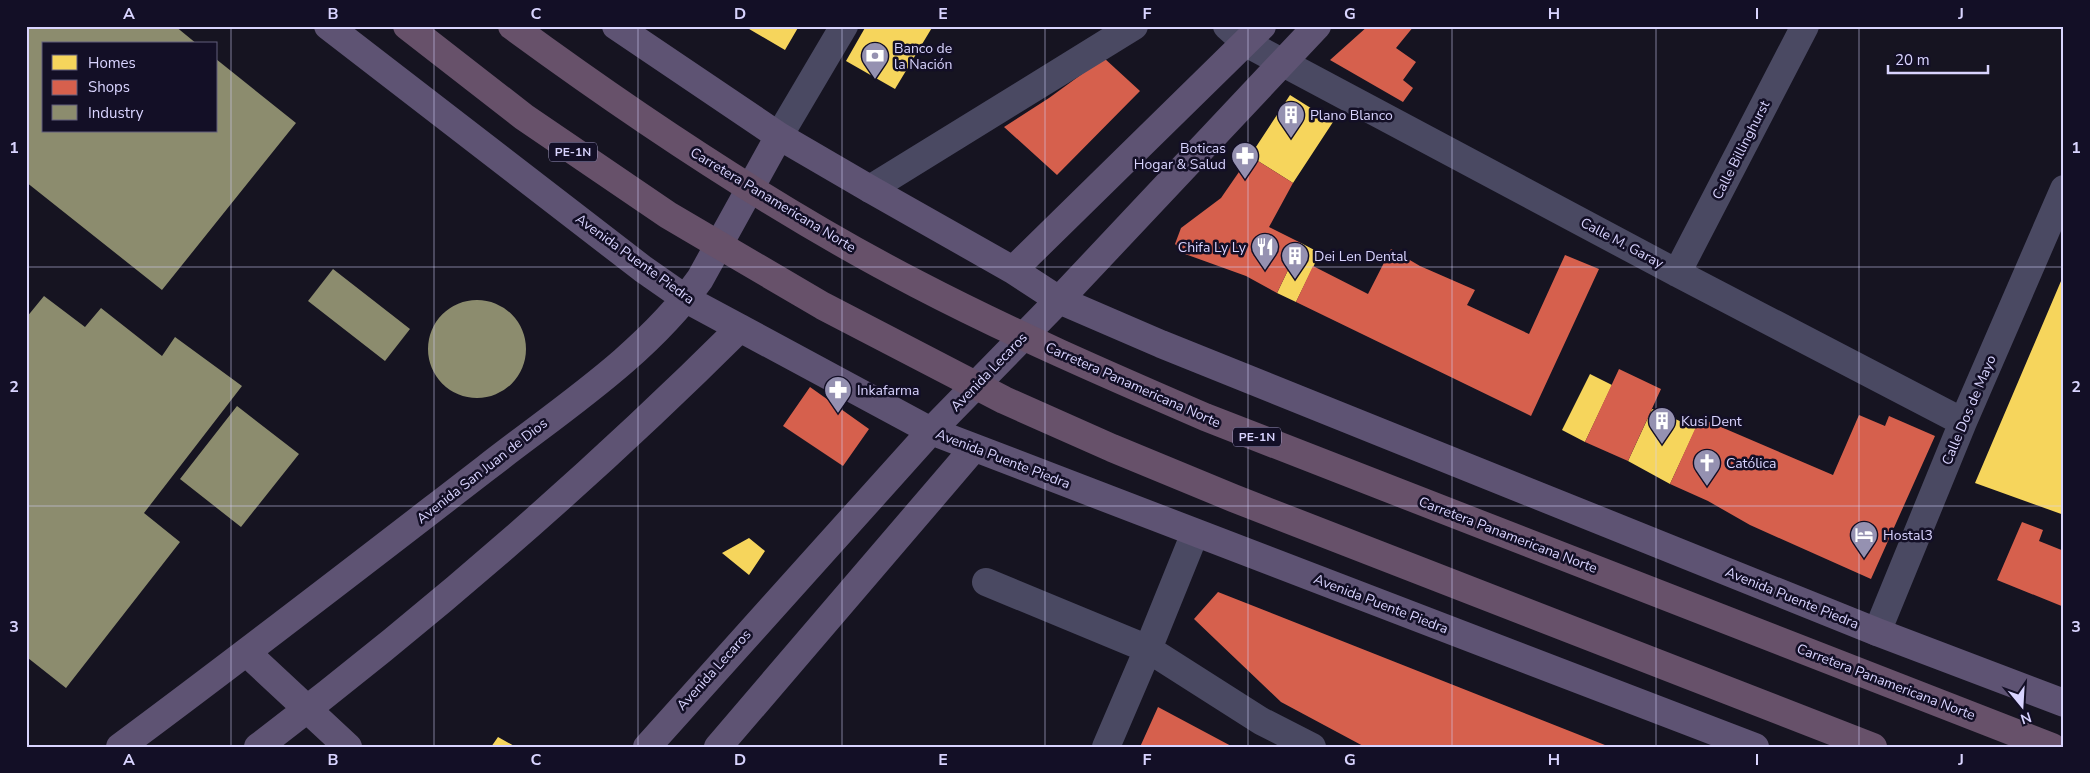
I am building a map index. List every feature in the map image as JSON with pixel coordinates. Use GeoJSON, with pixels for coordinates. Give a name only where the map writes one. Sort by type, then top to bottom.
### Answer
{"type":"FeatureCollection","features":[{"type":"Feature","properties":{"kind":"highway","name":"PE-1N"},"geometry":{"type":"LineString","coordinates":[[407,26],[524,117],[668,215],[823,306],[1004,400],[1112,448],[1233,498],[1873,747]]}},
{"type":"Feature","properties":{"kind":"highway","name":"Carretera Panamericana Norte"},"geometry":{"type":"LineString","coordinates":[[512,26],[704,159],[831,236],[916,284],[1071,359],[1214,420],[2052,747]]}},
{"type":"Feature","properties":{"kind":"main road","name":"Avenida Puente Piedra"},"geometry":{"type":"LineString","coordinates":[[328,26],[643,269],[693,289],[740,328],[938,424],[974,448],[1755,747]]}},
{"type":"Feature","properties":{"kind":"main road","name":"Avenida Puente Piedra"},"geometry":{"type":"LineString","coordinates":[[616,26],[773,148],[870,189],[1013,270],[1050,309],[1161,344],[1877,632],[2064,703]]}},
{"type":"Feature","properties":{"kind":"main road","name":"Avenida Lecaros"},"geometry":{"type":"LineString","coordinates":[[647,747],[938,424],[1050,309],[1317,26]]}},
{"type":"Feature","properties":{"kind":"main road"},"geometry":{"type":"LineString","coordinates":[[1013,270],[1245,32]]}},
{"type":"Feature","properties":{"kind":"main road","name":"Avenida San Juan de Dios"},"geometry":{"type":"LineString","coordinates":[[120,747],[248,653],[626,359],[693,289],[773,148]]}},
{"type":"Feature","properties":{"kind":"main road"},"geometry":{"type":"LineString","coordinates":[[258,747],[307,710],[477,571],[651,416],[740,328]]}},
{"type":"Feature","properties":{"kind":"main road"},"geometry":{"type":"LineString","coordinates":[[718,747],[974,448]]}},
{"type":"Feature","properties":{"kind":"main road"},"geometry":{"type":"LineString","coordinates":[[248,653],[348,747]]}},
{"type":"Feature","properties":{"kind":"street"},"geometry":{"type":"LineString","coordinates":[[773,148],[844,26]]}},
{"type":"Feature","properties":{"kind":"street"},"geometry":{"type":"LineString","coordinates":[[870,189],[1134,26]]}},
{"type":"Feature","properties":{"kind":"street","name":"Calle Billinghurst"},"geometry":{"type":"LineString","coordinates":[[1677,273],[1805,26]]}},
{"type":"Feature","properties":{"kind":"street","name":"Calle M. Garay"},"geometry":{"type":"LineString","coordinates":[[1245,32],[1282,62],[1677,273],[1963,422]]}},
{"type":"Feature","properties":{"kind":"street","name":"Calle Dos de Mayo"},"geometry":{"type":"LineString","coordinates":[[1877,632],[1963,422],[2064,189]]}},
{"type":"Feature","properties":{"kind":"street"},"geometry":{"type":"LineString","coordinates":[[1106,747],[1195,533]]}},
{"type":"Feature","properties":{"kind":"street"},"geometry":{"type":"LineString","coordinates":[[986,582],[1148,649],[1261,721],[1312,747]]}},
{"type":"Feature","properties":{"kind":"building: Homes"},"geometry":{"type":"Polygon","coordinates":[[[744,26],[799,26],[785,50],[744,26]]]}},
{"type":"Feature","properties":{"kind":"building: Homes"},"geometry":{"type":"Polygon","coordinates":[[[866,26],[933,26],[895,89],[846,61],[866,26]]]}},
{"type":"Feature","properties":{"kind":"building: Homes","name":"Plano Blanco"},"geometry":{"type":"Polygon","coordinates":[[[1290,95],[1333,122],[1293,183],[1250,156],[1290,95]]]}},
{"type":"Feature","properties":{"kind":"building: Homes","name":"Dei Len Dental"},"geometry":{"type":"Polygon","coordinates":[[[1301,243],[1320,253],[1296,302],[1277,293],[1301,243]]]}},
{"type":"Feature","properties":{"kind":"building: Homes"},"geometry":{"type":"Polygon","coordinates":[[[2064,274],[2064,515],[1975,483],[2064,274]]]}},
{"type":"Feature","properties":{"kind":"building: Homes"},"geometry":{"type":"Polygon","coordinates":[[[1590,374],[1612,385],[1585,442],[1562,430],[1590,374]]]}},
{"type":"Feature","properties":{"kind":"building: Homes","name":"Kusi Dent"},"geometry":{"type":"Polygon","coordinates":[[[1652,409],[1696,428],[1670,484],[1628,461],[1652,409]]]}},
{"type":"Feature","properties":{"kind":"building: Homes"},"geometry":{"type":"Polygon","coordinates":[[[749,538],[765,551],[749,575],[722,553],[749,538]]]}},
{"type":"Feature","properties":{"kind":"building: Homes"},"geometry":{"type":"Polygon","coordinates":[[[498,737],[516,747],[491,747],[498,737]]]}},
{"type":"Feature","properties":{"kind":"building: Shops"},"geometry":{"type":"Polygon","coordinates":[[[1368,26],[1414,26],[1396,48],[1416,62],[1403,80],[1413,88],[1403,102],[1330,60],[1368,26]]]}},
{"type":"Feature","properties":{"kind":"building: Shops"},"geometry":{"type":"Polygon","coordinates":[[[1104,58],[1140,91],[1057,175],[1004,127],[1049,98],[1104,58]]]}},
{"type":"Feature","properties":{"kind":"building: Shops"},"geometry":{"type":"Polygon","coordinates":[[[1250,156],[1293,183],[1269,227],[1301,243],[1277,293],[1246,276],[1185,254],[1175,244],[1181,228],[1221,198],[1250,156]]]}},
{"type":"Feature","properties":{"kind":"building: Shops"},"geometry":{"type":"Polygon","coordinates":[[[1391,249],[1420,266],[1475,290],[1467,305],[1529,334],[1565,255],[1599,269],[1531,416],[1296,302],[1313,266],[1368,294],[1391,249]]]}},
{"type":"Feature","properties":{"kind":"building: Shops"},"geometry":{"type":"Polygon","coordinates":[[[1619,369],[1661,389],[1628,461],[1585,442],[1619,369]]]}},
{"type":"Feature","properties":{"kind":"building: Shops"},"geometry":{"type":"Polygon","coordinates":[[[810,387],[869,429],[843,466],[783,426],[810,387]]]}},
{"type":"Feature","properties":{"kind":"building: Shops"},"geometry":{"type":"Polygon","coordinates":[[[1859,415],[1885,426],[1889,416],[1935,436],[1871,579],[1750,525],[1708,501],[1670,484],[1700,418],[1833,475],[1859,415]]]}},
{"type":"Feature","properties":{"kind":"building: Shops"},"geometry":{"type":"Polygon","coordinates":[[[2022,522],[2043,530],[2039,541],[2064,551],[2064,607],[1997,580],[2022,522]]]}},
{"type":"Feature","properties":{"kind":"building: Shops"},"geometry":{"type":"Polygon","coordinates":[[[1218,592],[1610,747],[1365,747],[1281,702],[1194,619],[1218,592]]]}},
{"type":"Feature","properties":{"kind":"building: Shops"},"geometry":{"type":"Polygon","coordinates":[[[1158,707],[1233,747],[1140,747],[1158,707]]]}},
{"type":"Feature","properties":{"kind":"building: Industry"},"geometry":{"type":"Polygon","coordinates":[[[26,26],[175,26],[195,42],[42,42],[42,132],[218,132],[218,61],[296,123],[162,290],[26,182],[26,26]]]}},
{"type":"Feature","properties":{"kind":"building: Industry"},"geometry":{"type":"Polygon","coordinates":[[[333,269],[410,329],[385,361],[308,301],[333,269]]]}},
{"type":"Feature","properties":{"kind":"building: Industry"},"geometry":{"type":"Polygon","coordinates":[[[44,296],[85,327],[101,308],[162,356],[175,337],[242,386],[144,513],[180,542],[66,688],[28,658],[26,661],[26,318],[44,296]]]}},
{"type":"Feature","properties":{"kind":"building: Industry"},"geometry":{"type":"Polygon","coordinates":[[[477,300],[496,304],[512,314],[522,330],[526,349],[522,368],[512,384],[496,394],[477,398],[458,394],[442,384],[432,368],[428,349],[432,330],[442,314],[458,304],[477,300]]]}},
{"type":"Feature","properties":{"kind":"building: Industry"},"geometry":{"type":"Polygon","coordinates":[[[237,406],[299,454],[241,527],[180,479],[237,406]]]}},
{"type":"Feature","properties":{"kind":"place","name":"Banco de la Nación"},"geometry":{"type":"Point","coordinates":[875,80]}},
{"type":"Feature","properties":{"kind":"place","name":"Plano Blanco"},"geometry":{"type":"Point","coordinates":[1291,139]}},
{"type":"Feature","properties":{"kind":"place","name":"Boticas Hogar & Salud"},"geometry":{"type":"Point","coordinates":[1245,180]}},
{"type":"Feature","properties":{"kind":"place","name":"Chifa Ly Ly"},"geometry":{"type":"Point","coordinates":[1265,271]}},
{"type":"Feature","properties":{"kind":"place","name":"Dei Len Dental"},"geometry":{"type":"Point","coordinates":[1295,280]}},
{"type":"Feature","properties":{"kind":"place","name":"Inkafarma"},"geometry":{"type":"Point","coordinates":[838,414]}},
{"type":"Feature","properties":{"kind":"place","name":"Kusi Dent"},"geometry":{"type":"Point","coordinates":[1662,445]}},
{"type":"Feature","properties":{"kind":"place","name":"Católica"},"geometry":{"type":"Point","coordinates":[1707,487]}},
{"type":"Feature","properties":{"kind":"place","name":"Hostal3"},"geometry":{"type":"Point","coordinates":[1864,559]}}]}
